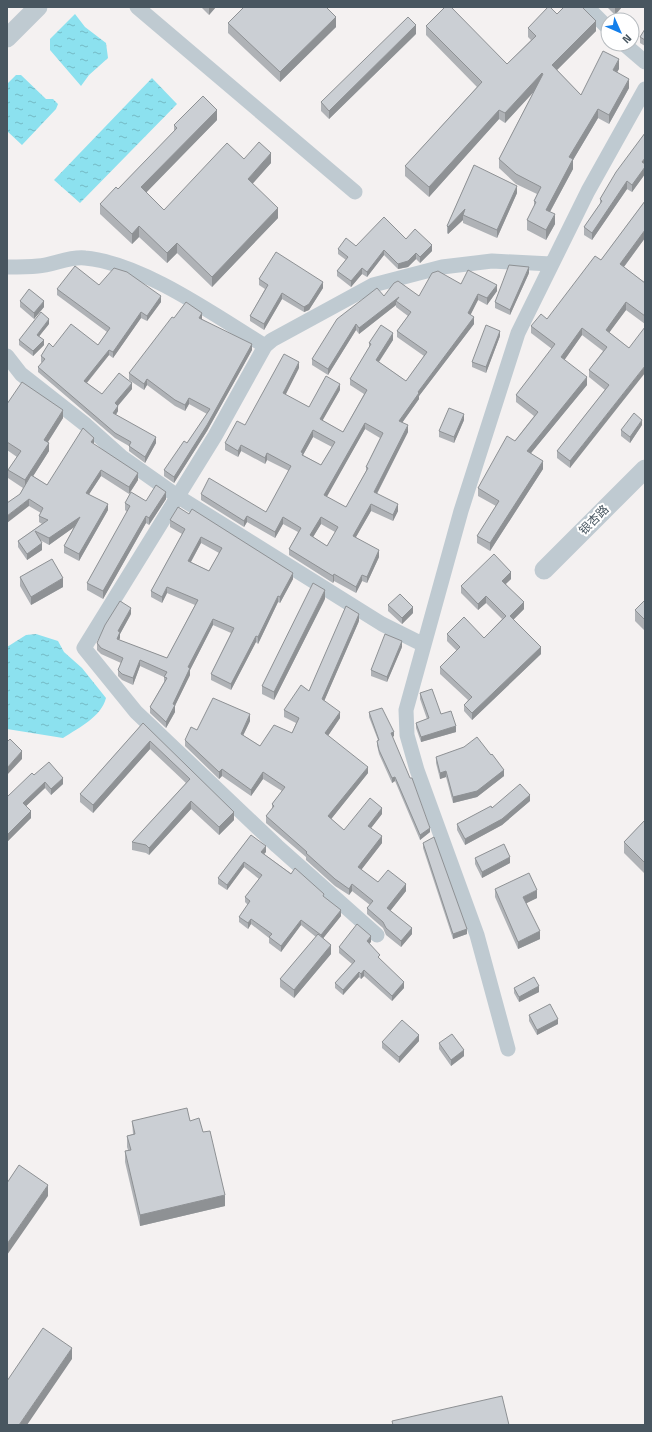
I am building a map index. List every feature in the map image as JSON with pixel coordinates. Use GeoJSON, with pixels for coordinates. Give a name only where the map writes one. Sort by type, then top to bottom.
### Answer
{"type":"FeatureCollection","features":[{"type":"Feature","properties":{"kind":"street"},"geometry":{"type":"LineString","coordinates":[[7,38],[38,7]]}},
{"type":"Feature","properties":{"kind":"street"},"geometry":{"type":"LineString","coordinates":[[137,7],[355,192]]}},
{"type":"Feature","properties":{"kind":"street"},"geometry":{"type":"LineString","coordinates":[[587,7],[600,20]]}},
{"type":"Feature","properties":{"kind":"street"},"geometry":{"type":"LineString","coordinates":[[633,52],[645,62]]}},
{"type":"Feature","properties":{"kind":"street"},"geometry":{"type":"LineString","coordinates":[[508,1049],[477,935],[417,770],[407,735],[406,710],[461,511],[518,333],[588,191],[645,89]]}},
{"type":"Feature","properties":{"kind":"street"},"geometry":{"type":"LineString","coordinates":[[7,267],[38,266],[83,257],[109,261],[143,276],[196,304],[265,346]]}},
{"type":"Feature","properties":{"kind":"street"},"geometry":{"type":"LineString","coordinates":[[377,935],[277,846],[136,712],[84,648],[215,436],[265,346],[272,340],[373,285],[442,267],[492,261],[551,264]]}},
{"type":"Feature","properties":{"kind":"street"},"geometry":{"type":"LineString","coordinates":[[7,356],[22,374],[86,425],[124,458],[177,496],[382,624],[424,645]]}},
{"type":"Feature","properties":{"kind":"street","name":"银杏路"},"geometry":{"type":"LineString","coordinates":[[544,570],[645,469]]}},
{"type":"Feature","properties":{"kind":"water"},"geometry":{"type":"Polygon","coordinates":[[[75,14],[85,27],[106,43],[108,58],[89,75],[81,86],[50,50],[50,39],[75,14]]]}},
{"type":"Feature","properties":{"kind":"water"},"geometry":{"type":"Polygon","coordinates":[[[16,75],[21,75],[46,99],[53,99],[58,104],[56,109],[22,145],[7,131],[7,84],[16,75]]]}},
{"type":"Feature","properties":{"kind":"water"},"geometry":{"type":"Polygon","coordinates":[[[152,78],[177,104],[80,203],[54,180],[152,78]]]}},
{"type":"Feature","properties":{"kind":"water"},"geometry":{"type":"Polygon","coordinates":[[[36,634],[58,641],[64,652],[82,668],[106,698],[100,711],[95,716],[83,726],[63,738],[7,729],[7,647],[26,635],[36,634]]]}},
{"type":"Feature","properties":{"kind":"building"},"geometry":{"type":"Polygon","coordinates":[[[244,7],[326,7],[336,17],[280,72],[228,23],[244,7]]]}},
{"type":"Feature","properties":{"kind":"building"},"geometry":{"type":"Polygon","coordinates":[[[445,7],[451,7],[507,64],[536,36],[528,28],[548,7],[550,7],[557,14],[564,7],[582,7],[596,21],[552,65],[581,95],[602,52],[619,59],[613,70],[629,79],[609,115],[598,109],[569,157],[573,159],[546,210],[555,214],[546,230],[527,220],[536,202],[534,201],[541,187],[516,174],[499,159],[543,74],[542,73],[505,113],[499,110],[429,187],[405,166],[482,82],[426,26],[445,7]]]}},
{"type":"Feature","properties":{"kind":"building"},"geometry":{"type":"Polygon","coordinates":[[[408,17],[416,25],[329,111],[321,102],[408,17]]]}},
{"type":"Feature","properties":{"kind":"building"},"geometry":{"type":"Polygon","coordinates":[[[645,29],[645,40],[640,37],[645,29]]]}},
{"type":"Feature","properties":{"kind":"building"},"geometry":{"type":"Polygon","coordinates":[[[203,96],[217,110],[141,187],[164,210],[227,143],[244,159],[259,142],[271,153],[248,179],[278,208],[212,277],[177,243],[167,253],[139,226],[132,234],[100,204],[116,187],[118,189],[177,128],[174,125],[203,96]]]}},
{"type":"Feature","properties":{"kind":"building"},"geometry":{"type":"Polygon","coordinates":[[[645,133],[645,158],[642,162],[645,164],[645,167],[632,185],[627,181],[592,233],[584,227],[602,201],[600,199],[616,172],[645,133]]]}},
{"type":"Feature","properties":{"kind":"building"},"geometry":{"type":"Polygon","coordinates":[[[474,165],[517,186],[497,230],[463,215],[465,209],[448,227],[447,226],[474,165]]]}},
{"type":"Feature","properties":{"kind":"building"},"geometry":{"type":"Polygon","coordinates":[[[645,201],[645,230],[620,264],[645,283],[645,316],[626,302],[606,330],[629,348],[645,327],[645,366],[570,461],[557,451],[609,385],[589,370],[607,347],[582,328],[561,357],[587,377],[527,451],[543,461],[490,543],[477,536],[499,501],[478,488],[507,436],[515,441],[538,412],[516,395],[555,344],[531,326],[541,314],[547,319],[595,256],[601,260],[645,201]]]}},
{"type":"Feature","properties":{"kind":"building"},"geometry":{"type":"Polygon","coordinates":[[[384,217],[406,239],[415,229],[432,245],[420,257],[416,253],[408,261],[398,264],[384,250],[367,272],[362,268],[351,281],[337,271],[348,257],[338,249],[346,238],[356,246],[384,217]]]}},
{"type":"Feature","properties":{"kind":"building"},"geometry":{"type":"Polygon","coordinates":[[[276,252],[323,282],[309,304],[304,307],[282,293],[264,324],[250,316],[268,285],[259,279],[276,252]]]}},
{"type":"Feature","properties":{"kind":"building"},"geometry":{"type":"Polygon","coordinates":[[[509,265],[529,267],[510,310],[495,302],[509,265]]]}},
{"type":"Feature","properties":{"kind":"building"},"geometry":{"type":"Polygon","coordinates":[[[75,266],[99,285],[114,268],[127,272],[161,296],[147,316],[141,312],[113,352],[109,350],[84,381],[102,394],[119,373],[132,383],[115,403],[118,406],[113,413],[156,437],[145,457],[129,446],[131,442],[115,433],[38,367],[45,359],[41,356],[49,343],[53,347],[71,324],[98,345],[110,328],[57,289],[75,266]]]}},
{"type":"Feature","properties":{"kind":"building"},"geometry":{"type":"Polygon","coordinates":[[[468,270],[497,285],[487,298],[478,294],[468,313],[474,317],[418,392],[419,393],[399,421],[408,425],[374,492],[398,504],[393,515],[371,504],[353,536],[379,550],[367,577],[362,575],[356,587],[334,574],[333,576],[289,549],[301,528],[283,517],[275,532],[247,516],[244,521],[201,494],[209,478],[266,512],[291,466],[267,453],[265,458],[241,445],[238,451],[225,443],[237,421],[245,425],[284,354],[299,362],[283,393],[309,407],[326,376],[340,384],[320,419],[343,432],[367,390],[350,379],[371,344],[369,343],[381,325],[393,333],[376,360],[406,381],[427,352],[397,331],[411,312],[396,301],[399,297],[359,328],[356,324],[328,369],[312,359],[337,319],[377,288],[384,296],[394,283],[398,281],[419,296],[432,273],[438,271],[461,284],[468,270]],[[365,423],[324,495],[346,507],[368,468],[366,467],[383,433],[365,423]],[[313,430],[301,452],[303,453],[302,455],[321,465],[335,442],[313,430]],[[321,517],[310,535],[327,546],[338,527],[321,517]]]}},
{"type":"Feature","properties":{"kind":"building"},"geometry":{"type":"Polygon","coordinates":[[[29,289],[44,301],[34,313],[20,301],[29,289]]]}},
{"type":"Feature","properties":{"kind":"building"},"geometry":{"type":"Polygon","coordinates":[[[186,302],[202,313],[199,318],[252,344],[207,425],[174,477],[164,470],[184,441],[187,443],[210,409],[189,398],[185,405],[175,400],[147,379],[144,384],[129,373],[172,317],[174,318],[186,302]]]}},
{"type":"Feature","properties":{"kind":"building"},"geometry":{"type":"Polygon","coordinates":[[[41,312],[49,319],[37,335],[44,340],[33,351],[19,340],[41,312]]]}},
{"type":"Feature","properties":{"kind":"building"},"geometry":{"type":"Polygon","coordinates":[[[486,325],[500,331],[486,367],[472,362],[486,325]]]}},
{"type":"Feature","properties":{"kind":"building"},"geometry":{"type":"Polygon","coordinates":[[[22,382],[63,410],[44,440],[49,443],[25,480],[8,470],[21,451],[7,442],[7,404],[22,382]]]}},
{"type":"Feature","properties":{"kind":"building"},"geometry":{"type":"Polygon","coordinates":[[[449,408],[464,414],[454,437],[439,431],[449,408]]]}},
{"type":"Feature","properties":{"kind":"building"},"geometry":{"type":"Polygon","coordinates":[[[634,413],[642,420],[630,437],[621,430],[634,413]]]}},
{"type":"Feature","properties":{"kind":"building"},"geometry":{"type":"Polygon","coordinates":[[[83,428],[94,438],[91,442],[138,473],[129,487],[101,470],[86,493],[108,504],[79,554],[64,546],[80,517],[49,538],[35,531],[42,543],[27,554],[18,541],[48,520],[39,516],[43,508],[29,499],[7,516],[7,503],[20,494],[31,475],[47,485],[83,428]]]}},
{"type":"Feature","properties":{"kind":"building"},"geometry":{"type":"Polygon","coordinates":[[[156,485],[166,492],[149,518],[146,516],[103,591],[87,583],[130,506],[125,503],[131,492],[146,501],[156,485]]]}},
{"type":"Feature","properties":{"kind":"building"},"geometry":{"type":"Polygon","coordinates":[[[178,507],[189,514],[192,509],[293,573],[280,597],[278,596],[258,637],[256,636],[231,684],[211,674],[234,628],[213,619],[188,667],[190,668],[173,704],[175,705],[166,722],[150,707],[167,678],[164,677],[167,672],[140,660],[133,678],[122,674],[118,670],[123,658],[101,648],[97,643],[105,625],[120,601],[131,608],[118,631],[120,632],[117,639],[167,658],[198,600],[167,587],[162,597],[151,591],[185,529],[170,520],[178,507]],[[201,537],[188,561],[209,571],[222,548],[201,537]]]}},
{"type":"Feature","properties":{"kind":"building"},"geometry":{"type":"Polygon","coordinates":[[[494,554],[511,572],[502,581],[524,602],[510,616],[541,647],[472,713],[464,705],[472,697],[440,667],[460,647],[447,634],[464,617],[484,638],[506,616],[486,596],[478,604],[461,586],[494,554]]]}},
{"type":"Feature","properties":{"kind":"building"},"geometry":{"type":"Polygon","coordinates":[[[52,559],[63,578],[31,597],[20,577],[52,559]]]}},
{"type":"Feature","properties":{"kind":"building"},"geometry":{"type":"Polygon","coordinates":[[[313,583],[325,590],[274,692],[262,686],[313,583]]]}},
{"type":"Feature","properties":{"kind":"building"},"geometry":{"type":"Polygon","coordinates":[[[400,594],[413,607],[402,618],[388,605],[400,594]]]}},
{"type":"Feature","properties":{"kind":"building"},"geometry":{"type":"Polygon","coordinates":[[[645,600],[645,620],[635,610],[645,600]]]}},
{"type":"Feature","properties":{"kind":"building"},"geometry":{"type":"Polygon","coordinates":[[[346,606],[359,614],[322,699],[340,712],[325,733],[368,767],[328,816],[344,830],[370,798],[382,808],[368,826],[382,836],[358,867],[378,882],[388,870],[406,884],[387,908],[412,928],[401,941],[367,908],[373,901],[352,884],[349,889],[335,879],[266,816],[274,806],[272,804],[285,787],[263,772],[251,790],[222,769],[219,772],[185,740],[191,727],[197,730],[213,698],[250,714],[241,734],[260,746],[274,725],[292,733],[299,718],[284,710],[301,685],[309,691],[346,606]]]}},
{"type":"Feature","properties":{"kind":"building"},"geometry":{"type":"Polygon","coordinates":[[[385,634],[402,641],[387,677],[371,670],[385,634]]]}},
{"type":"Feature","properties":{"kind":"building"},"geometry":{"type":"Polygon","coordinates":[[[432,689],[441,714],[451,711],[456,726],[421,737],[416,723],[429,718],[420,693],[432,689]]]}},
{"type":"Feature","properties":{"kind":"building"},"geometry":{"type":"Polygon","coordinates":[[[382,708],[394,732],[391,733],[410,778],[412,778],[430,828],[420,835],[395,777],[392,778],[379,750],[377,741],[379,740],[369,712],[382,708]]]}},
{"type":"Feature","properties":{"kind":"building"},"geometry":{"type":"Polygon","coordinates":[[[143,723],[234,812],[219,827],[191,801],[149,848],[146,845],[132,842],[190,779],[150,741],[93,805],[80,794],[143,723]]]}},
{"type":"Feature","properties":{"kind":"building"},"geometry":{"type":"Polygon","coordinates":[[[477,737],[504,770],[477,791],[453,797],[446,771],[440,773],[436,757],[464,747],[477,737]]]}},
{"type":"Feature","properties":{"kind":"building"},"geometry":{"type":"Polygon","coordinates":[[[10,739],[22,751],[7,768],[7,742],[10,739]]]}},
{"type":"Feature","properties":{"kind":"building"},"geometry":{"type":"Polygon","coordinates":[[[49,762],[63,778],[51,789],[45,782],[23,803],[31,811],[7,835],[7,797],[32,773],[34,775],[49,762]]]}},
{"type":"Feature","properties":{"kind":"building"},"geometry":{"type":"Polygon","coordinates":[[[520,784],[530,795],[502,819],[465,839],[457,824],[491,806],[492,808],[520,784]]]}},
{"type":"Feature","properties":{"kind":"building"},"geometry":{"type":"Polygon","coordinates":[[[645,820],[645,863],[624,842],[645,820]]]}},
{"type":"Feature","properties":{"kind":"building"},"geometry":{"type":"Polygon","coordinates":[[[251,835],[266,846],[261,852],[291,874],[295,868],[324,894],[323,896],[341,910],[321,935],[301,920],[281,946],[269,937],[272,934],[251,919],[248,923],[239,917],[250,901],[245,897],[262,875],[244,862],[227,885],[218,878],[251,835]]]}},
{"type":"Feature","properties":{"kind":"building"},"geometry":{"type":"Polygon","coordinates":[[[434,837],[467,929],[453,934],[423,843],[434,837]]]}},
{"type":"Feature","properties":{"kind":"building"},"geometry":{"type":"Polygon","coordinates":[[[504,844],[510,857],[482,872],[475,858],[504,844]]]}},
{"type":"Feature","properties":{"kind":"building"},"geometry":{"type":"Polygon","coordinates":[[[529,873],[537,890],[523,897],[540,931],[518,942],[495,889],[529,873]]]}},
{"type":"Feature","properties":{"kind":"building"},"geometry":{"type":"Polygon","coordinates":[[[357,924],[371,936],[367,941],[380,955],[378,957],[404,982],[392,996],[364,970],[361,974],[359,972],[343,990],[335,983],[355,961],[339,947],[357,924]]]}},
{"type":"Feature","properties":{"kind":"building"},"geometry":{"type":"Polygon","coordinates":[[[318,934],[331,945],[294,990],[280,979],[318,934]]]}},
{"type":"Feature","properties":{"kind":"building"},"geometry":{"type":"Polygon","coordinates":[[[534,977],[539,986],[519,997],[514,988],[534,977]]]}},
{"type":"Feature","properties":{"kind":"building"},"geometry":{"type":"Polygon","coordinates":[[[550,1004],[558,1019],[537,1030],[529,1015],[550,1004]]]}},
{"type":"Feature","properties":{"kind":"building"},"geometry":{"type":"Polygon","coordinates":[[[402,1020],[419,1035],[399,1057],[382,1042],[402,1020]]]}},
{"type":"Feature","properties":{"kind":"building"},"geometry":{"type":"Polygon","coordinates":[[[452,1034],[464,1050],[451,1060],[439,1043],[452,1034]]]}},
{"type":"Feature","properties":{"kind":"building"},"geometry":{"type":"Polygon","coordinates":[[[187,1108],[190,1121],[199,1118],[203,1132],[210,1131],[225,1195],[140,1215],[125,1151],[131,1150],[127,1136],[135,1134],[132,1121],[187,1108]]]}},
{"type":"Feature","properties":{"kind":"building"},"geometry":{"type":"Polygon","coordinates":[[[19,1165],[48,1185],[7,1244],[7,1183],[19,1165]]]}},
{"type":"Feature","properties":{"kind":"building"},"geometry":{"type":"Polygon","coordinates":[[[43,1328],[72,1348],[19,1425],[7,1425],[7,1381],[43,1328]]]}},
{"type":"Feature","properties":{"kind":"building"},"geometry":{"type":"Polygon","coordinates":[[[502,1396],[509,1425],[393,1425],[392,1421],[502,1396]]]}}]}
